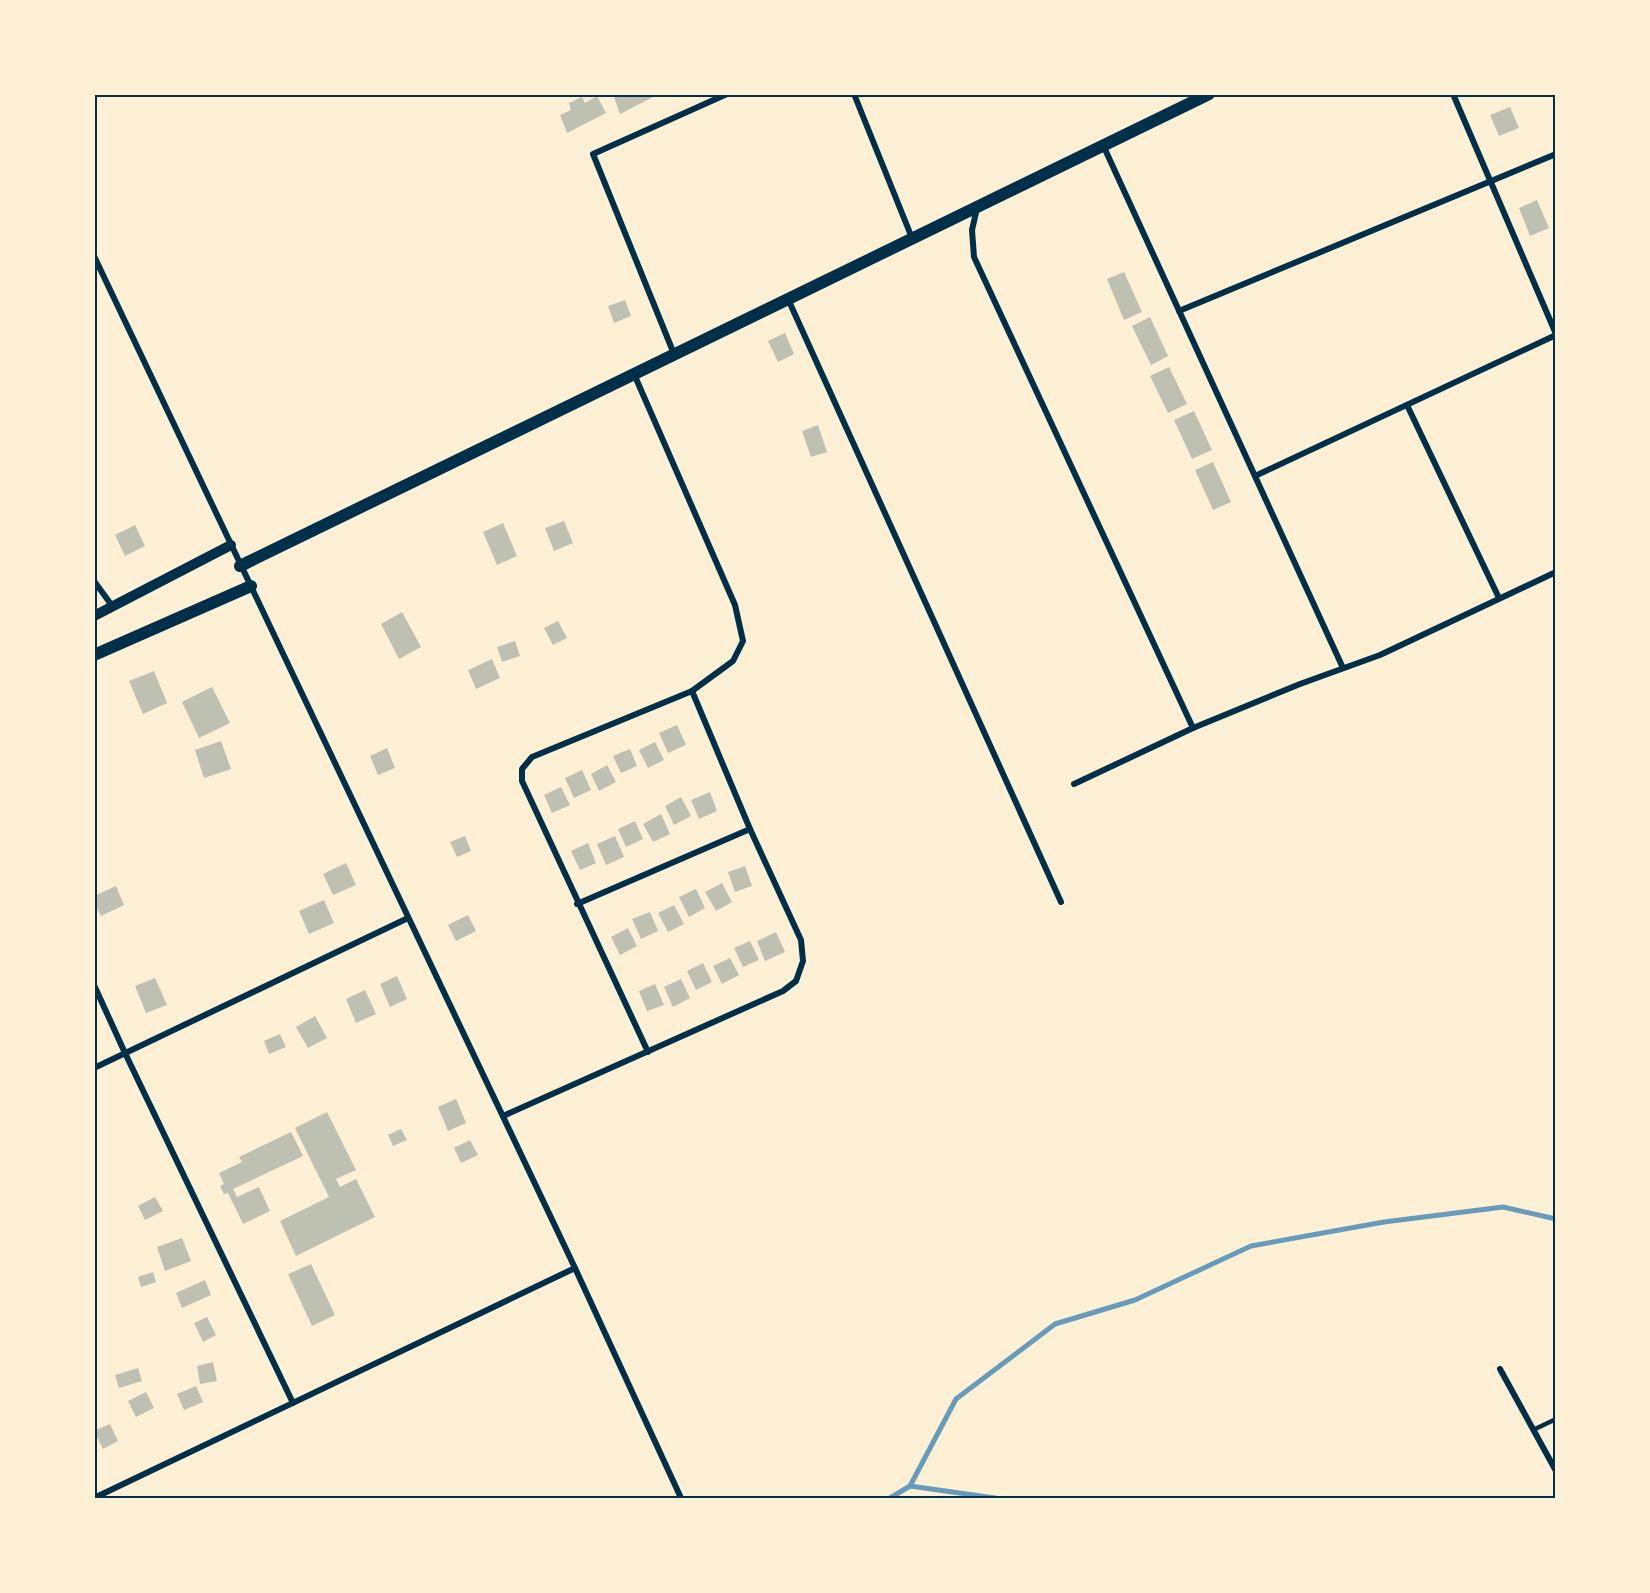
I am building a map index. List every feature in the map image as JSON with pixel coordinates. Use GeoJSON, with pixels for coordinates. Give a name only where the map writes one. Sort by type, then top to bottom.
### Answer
{"type":"FeatureCollection","features":[{"type":"Feature","properties":{"kind":"main road"},"geometry":{"type":"LineString","coordinates":[[240,566],[1209,94]]}},
{"type":"Feature","properties":{"kind":"main road"},"geometry":{"type":"LineString","coordinates":[[94,655],[251,586]]}},
{"type":"Feature","properties":{"kind":"street"},"geometry":{"type":"LineString","coordinates":[[674,354],[593,154],[727,94]]}},
{"type":"Feature","properties":{"kind":"street"},"geometry":{"type":"LineString","coordinates":[[854,94],[912,238]]}},
{"type":"Feature","properties":{"kind":"street"},"geometry":{"type":"LineString","coordinates":[[1255,476],[1556,334],[1453,94]]}},
{"type":"Feature","properties":{"kind":"street"},"geometry":{"type":"LineString","coordinates":[[1102,145],[1343,668]]}},
{"type":"Feature","properties":{"kind":"street"},"geometry":{"type":"LineString","coordinates":[[1179,312],[1556,154]]}},
{"type":"Feature","properties":{"kind":"street"},"geometry":{"type":"LineString","coordinates":[[977,208],[972,230],[974,257],[1193,728]]}},
{"type":"Feature","properties":{"kind":"street"},"geometry":{"type":"LineString","coordinates":[[94,256],[575,1268],[681,1498]]}},
{"type":"Feature","properties":{"kind":"street"},"geometry":{"type":"LineString","coordinates":[[787,299],[1061,902]]}},
{"type":"Feature","properties":{"kind":"street"},"geometry":{"type":"LineString","coordinates":[[634,373],[735,605],[743,641],[733,661],[692,691],[532,758],[522,769],[522,782],[648,1052]]}},
{"type":"Feature","properties":{"kind":"street"},"geometry":{"type":"LineString","coordinates":[[1407,405],[1499,598]]}},
{"type":"Feature","properties":{"kind":"street"},"geometry":{"type":"LineString","coordinates":[[94,616],[231,545]]}},
{"type":"Feature","properties":{"kind":"street"},"geometry":{"type":"LineString","coordinates":[[1074,784],[1193,728],[1343,668],[1380,656],[1556,572]]}},
{"type":"Feature","properties":{"kind":"street"},"geometry":{"type":"LineString","coordinates":[[94,581],[113,607]]}},
{"type":"Feature","properties":{"kind":"street"},"geometry":{"type":"LineString","coordinates":[[503,1116],[783,991],[796,981],[803,961],[801,940],[750,829],[692,691]]}},
{"type":"Feature","properties":{"kind":"street"},"geometry":{"type":"LineString","coordinates":[[577,904],[750,829]]}},
{"type":"Feature","properties":{"kind":"street"},"geometry":{"type":"LineString","coordinates":[[94,1068],[408,918]]}},
{"type":"Feature","properties":{"kind":"street"},"geometry":{"type":"LineString","coordinates":[[94,985],[293,1403]]}},
{"type":"Feature","properties":{"kind":"street"},"geometry":{"type":"LineString","coordinates":[[94,1498],[575,1268]]}},
{"type":"Feature","properties":{"kind":"street"},"geometry":{"type":"LineString","coordinates":[[1500,1369],[1556,1471]]}},
{"type":"Feature","properties":{"kind":"lane"},"geometry":{"type":"LineString","coordinates":[[1533,1430],[1556,1419]]}},
{"type":"Feature","properties":{"kind":"building"},"geometry":{"type":"Polygon","coordinates":[[[618,94],[659,94],[620,114],[614,97],[618,94]]]}},
{"type":"Feature","properties":{"kind":"building"},"geometry":{"type":"Polygon","coordinates":[[[597,96],[606,113],[567,133],[560,115],[571,110],[569,103],[582,97],[585,103],[597,96]]]}},
{"type":"Feature","properties":{"kind":"building"},"geometry":{"type":"Polygon","coordinates":[[[1510,107],[1519,128],[1499,136],[1490,115],[1510,107]]]}},
{"type":"Feature","properties":{"kind":"building"},"geometry":{"type":"Polygon","coordinates":[[[1537,200],[1549,228],[1530,236],[1519,208],[1537,200]]]}},
{"type":"Feature","properties":{"kind":"building"},"geometry":{"type":"Polygon","coordinates":[[[1124,272],[1142,312],[1124,320],[1107,279],[1124,272]]]}},
{"type":"Feature","properties":{"kind":"building"},"geometry":{"type":"Polygon","coordinates":[[[625,300],[631,316],[614,323],[608,306],[625,300]]]}},
{"type":"Feature","properties":{"kind":"building"},"geometry":{"type":"Polygon","coordinates":[[[1150,317],[1168,356],[1151,365],[1132,326],[1150,317]]]}},
{"type":"Feature","properties":{"kind":"building"},"geometry":{"type":"Polygon","coordinates":[[[785,333],[794,354],[778,362],[768,341],[785,333]]]}},
{"type":"Feature","properties":{"kind":"building"},"geometry":{"type":"Polygon","coordinates":[[[1169,367],[1187,404],[1168,413],[1150,376],[1169,367]]]}},
{"type":"Feature","properties":{"kind":"building"},"geometry":{"type":"Polygon","coordinates":[[[1194,411],[1212,450],[1192,459],[1174,420],[1194,411]]]}},
{"type":"Feature","properties":{"kind":"building"},"geometry":{"type":"Polygon","coordinates":[[[818,425],[827,452],[811,457],[802,431],[818,425]]]}},
{"type":"Feature","properties":{"kind":"building"},"geometry":{"type":"Polygon","coordinates":[[[1213,462],[1231,502],[1213,510],[1195,470],[1213,462]]]}},
{"type":"Feature","properties":{"kind":"building"},"geometry":{"type":"Polygon","coordinates":[[[564,521],[573,543],[554,551],[545,528],[564,521]]]}},
{"type":"Feature","properties":{"kind":"building"},"geometry":{"type":"Polygon","coordinates":[[[503,523],[517,556],[497,565],[483,532],[503,523]]]}},
{"type":"Feature","properties":{"kind":"building"},"geometry":{"type":"Polygon","coordinates":[[[135,525],[145,546],[125,556],[115,535],[135,525]]]}},
{"type":"Feature","properties":{"kind":"building"},"geometry":{"type":"Polygon","coordinates":[[[402,612],[421,647],[399,659],[381,624],[402,612]]]}},
{"type":"Feature","properties":{"kind":"building"},"geometry":{"type":"Polygon","coordinates":[[[558,621],[567,638],[553,645],[544,628],[558,621]]]}},
{"type":"Feature","properties":{"kind":"building"},"geometry":{"type":"Polygon","coordinates":[[[515,641],[520,656],[502,662],[497,647],[515,641]]]}},
{"type":"Feature","properties":{"kind":"building"},"geometry":{"type":"Polygon","coordinates":[[[492,659],[500,678],[476,689],[468,670],[492,659]]]}},
{"type":"Feature","properties":{"kind":"building"},"geometry":{"type":"Polygon","coordinates":[[[154,671],[167,703],[143,714],[129,681],[154,671]]]}},
{"type":"Feature","properties":{"kind":"building"},"geometry":{"type":"Polygon","coordinates":[[[212,687],[230,723],[199,738],[182,702],[212,687]]]}},
{"type":"Feature","properties":{"kind":"building"},"geometry":{"type":"Polygon","coordinates":[[[677,725],[686,745],[668,753],[659,733],[677,725]]]}},
{"type":"Feature","properties":{"kind":"building"},"geometry":{"type":"Polygon","coordinates":[[[221,741],[231,769],[204,778],[195,750],[221,741]]]}},
{"type":"Feature","properties":{"kind":"building"},"geometry":{"type":"Polygon","coordinates":[[[655,742],[664,760],[648,768],[639,750],[655,742]]]}},
{"type":"Feature","properties":{"kind":"building"},"geometry":{"type":"Polygon","coordinates":[[[387,748],[395,768],[378,775],[370,756],[387,748]]]}},
{"type":"Feature","properties":{"kind":"building"},"geometry":{"type":"Polygon","coordinates":[[[630,749],[637,766],[621,773],[613,756],[630,749]]]}},
{"type":"Feature","properties":{"kind":"building"},"geometry":{"type":"Polygon","coordinates":[[[607,765],[616,782],[599,791],[591,774],[607,765]]]}},
{"type":"Feature","properties":{"kind":"building"},"geometry":{"type":"Polygon","coordinates":[[[582,770],[591,790],[574,798],[565,778],[582,770]]]}},
{"type":"Feature","properties":{"kind":"building"},"geometry":{"type":"Polygon","coordinates":[[[561,787],[570,805],[552,813],[544,795],[561,787]]]}},
{"type":"Feature","properties":{"kind":"building"},"geometry":{"type":"Polygon","coordinates":[[[710,792],[717,811],[699,819],[691,800],[710,792]]]}},
{"type":"Feature","properties":{"kind":"building"},"geometry":{"type":"Polygon","coordinates":[[[681,797],[691,816],[674,825],[665,806],[681,797]]]}},
{"type":"Feature","properties":{"kind":"building"},"geometry":{"type":"Polygon","coordinates":[[[661,814],[670,834],[653,842],[643,824],[661,814]]]}},
{"type":"Feature","properties":{"kind":"building"},"geometry":{"type":"Polygon","coordinates":[[[635,821],[643,839],[626,847],[618,829],[635,821]]]}},
{"type":"Feature","properties":{"kind":"building"},"geometry":{"type":"Polygon","coordinates":[[[465,836],[471,851],[457,857],[450,842],[465,836]]]}},
{"type":"Feature","properties":{"kind":"building"},"geometry":{"type":"Polygon","coordinates":[[[615,836],[624,857],[606,865],[597,844],[615,836]]]}},
{"type":"Feature","properties":{"kind":"building"},"geometry":{"type":"Polygon","coordinates":[[[588,843],[596,863],[580,870],[571,851],[588,843]]]}},
{"type":"Feature","properties":{"kind":"building"},"geometry":{"type":"Polygon","coordinates":[[[346,863],[356,885],[333,895],[323,874],[346,863]]]}},
{"type":"Feature","properties":{"kind":"building"},"geometry":{"type":"Polygon","coordinates":[[[745,866],[752,886],[735,892],[728,872],[745,866]]]}},
{"type":"Feature","properties":{"kind":"building"},"geometry":{"type":"Polygon","coordinates":[[[722,883],[732,902],[716,911],[705,892],[722,883]]]}},
{"type":"Feature","properties":{"kind":"building"},"geometry":{"type":"Polygon","coordinates":[[[116,886],[124,905],[101,916],[94,902],[94,896],[116,886]]]}},
{"type":"Feature","properties":{"kind":"building"},"geometry":{"type":"Polygon","coordinates":[[[696,889],[705,908],[689,917],[679,897],[696,889]]]}},
{"type":"Feature","properties":{"kind":"building"},"geometry":{"type":"Polygon","coordinates":[[[324,900],[334,923],[309,934],[299,911],[324,900]]]}},
{"type":"Feature","properties":{"kind":"building"},"geometry":{"type":"Polygon","coordinates":[[[674,905],[684,924],[668,932],[658,913],[674,905]]]}},
{"type":"Feature","properties":{"kind":"building"},"geometry":{"type":"Polygon","coordinates":[[[650,912],[658,931],[641,939],[632,919],[650,912]]]}},
{"type":"Feature","properties":{"kind":"building"},"geometry":{"type":"Polygon","coordinates":[[[468,915],[476,931],[456,941],[448,925],[468,915]]]}},
{"type":"Feature","properties":{"kind":"building"},"geometry":{"type":"Polygon","coordinates":[[[628,928],[637,946],[620,955],[611,937],[628,928]]]}},
{"type":"Feature","properties":{"kind":"building"},"geometry":{"type":"Polygon","coordinates":[[[776,932],[785,952],[765,961],[757,941],[776,932]]]}},
{"type":"Feature","properties":{"kind":"building"},"geometry":{"type":"Polygon","coordinates":[[[750,941],[759,960],[743,967],[734,948],[750,941]]]}},
{"type":"Feature","properties":{"kind":"building"},"geometry":{"type":"Polygon","coordinates":[[[730,958],[739,975],[722,984],[713,966],[730,958]]]}},
{"type":"Feature","properties":{"kind":"building"},"geometry":{"type":"Polygon","coordinates":[[[703,963],[712,982],[696,990],[687,971],[703,963]]]}},
{"type":"Feature","properties":{"kind":"building"},"geometry":{"type":"Polygon","coordinates":[[[397,976],[407,999],[390,1007],[380,984],[397,976]]]}},
{"type":"Feature","properties":{"kind":"building"},"geometry":{"type":"Polygon","coordinates":[[[155,978],[167,1005],[146,1013],[135,986],[155,978]]]}},
{"type":"Feature","properties":{"kind":"building"},"geometry":{"type":"Polygon","coordinates":[[[681,979],[690,998],[673,1007],[664,987],[681,979]]]}},
{"type":"Feature","properties":{"kind":"building"},"geometry":{"type":"Polygon","coordinates":[[[655,984],[664,1005],[647,1011],[639,991],[655,984]]]}},
{"type":"Feature","properties":{"kind":"building"},"geometry":{"type":"Polygon","coordinates":[[[365,990],[376,1014],[356,1023],[346,999],[365,990]]]}},
{"type":"Feature","properties":{"kind":"building"},"geometry":{"type":"Polygon","coordinates":[[[315,1016],[327,1038],[308,1048],[296,1027],[315,1016]]]}},
{"type":"Feature","properties":{"kind":"building"},"geometry":{"type":"Polygon","coordinates":[[[280,1034],[286,1047],[269,1054],[264,1041],[280,1034]]]}},
{"type":"Feature","properties":{"kind":"building"},"geometry":{"type":"Polygon","coordinates":[[[456,1099],[466,1123],[448,1131],[438,1107],[456,1099]]]}},
{"type":"Feature","properties":{"kind":"building"},"geometry":{"type":"Polygon","coordinates":[[[327,1112],[356,1170],[336,1179],[340,1187],[356,1179],[375,1217],[296,1256],[280,1221],[329,1197],[295,1128],[327,1112]]]}},
{"type":"Feature","properties":{"kind":"building"},"geometry":{"type":"Polygon","coordinates":[[[401,1129],[407,1140],[393,1146],[388,1135],[401,1129]]]}},
{"type":"Feature","properties":{"kind":"building"},"geometry":{"type":"Polygon","coordinates":[[[291,1132],[303,1156],[233,1189],[237,1197],[259,1187],[270,1211],[243,1224],[228,1193],[224,1194],[220,1186],[224,1184],[219,1173],[242,1162],[239,1157],[291,1132]]]}},
{"type":"Feature","properties":{"kind":"building"},"geometry":{"type":"Polygon","coordinates":[[[470,1140],[478,1155],[461,1163],[454,1148],[470,1140]]]}},
{"type":"Feature","properties":{"kind":"building"},"geometry":{"type":"Polygon","coordinates":[[[155,1197],[163,1211],[145,1220],[138,1206],[155,1197]]]}},
{"type":"Feature","properties":{"kind":"building"},"geometry":{"type":"Polygon","coordinates":[[[182,1238],[191,1261],[165,1271],[157,1247],[182,1238]]]}},
{"type":"Feature","properties":{"kind":"building"},"geometry":{"type":"Polygon","coordinates":[[[311,1264],[335,1315],[312,1326],[288,1274],[311,1264]]]}},
{"type":"Feature","properties":{"kind":"building"},"geometry":{"type":"Polygon","coordinates":[[[153,1272],[156,1282],[141,1287],[138,1277],[153,1272]]]}},
{"type":"Feature","properties":{"kind":"building"},"geometry":{"type":"Polygon","coordinates":[[[205,1280],[211,1295],[182,1308],[176,1293],[205,1280]]]}},
{"type":"Feature","properties":{"kind":"building"},"geometry":{"type":"Polygon","coordinates":[[[207,1317],[216,1335],[203,1342],[194,1323],[207,1317]]]}},
{"type":"Feature","properties":{"kind":"building"},"geometry":{"type":"Polygon","coordinates":[[[213,1362],[217,1381],[200,1384],[197,1366],[213,1362]]]}},
{"type":"Feature","properties":{"kind":"building"},"geometry":{"type":"Polygon","coordinates":[[[138,1368],[142,1381],[119,1388],[115,1375],[138,1368]]]}},
{"type":"Feature","properties":{"kind":"building"},"geometry":{"type":"Polygon","coordinates":[[[196,1386],[203,1402],[184,1410],[177,1394],[196,1386]]]}},
{"type":"Feature","properties":{"kind":"building"},"geometry":{"type":"Polygon","coordinates":[[[146,1392],[154,1408],[136,1417],[128,1401],[146,1392]]]}},
{"type":"Feature","properties":{"kind":"building"},"geometry":{"type":"Polygon","coordinates":[[[110,1424],[118,1441],[103,1449],[94,1431],[110,1424]]]}},
{"type":"Feature","properties":{"kind":"waterway"},"geometry":{"type":"LineString","coordinates":[[890,1498],[910,1486],[956,1399],[1055,1324],[1135,1300],[1251,1246],[1384,1222],[1503,1207],[1556,1219]]}},
{"type":"Feature","properties":{"kind":"waterway"},"geometry":{"type":"LineString","coordinates":[[910,1486],[995,1498]]}}]}
